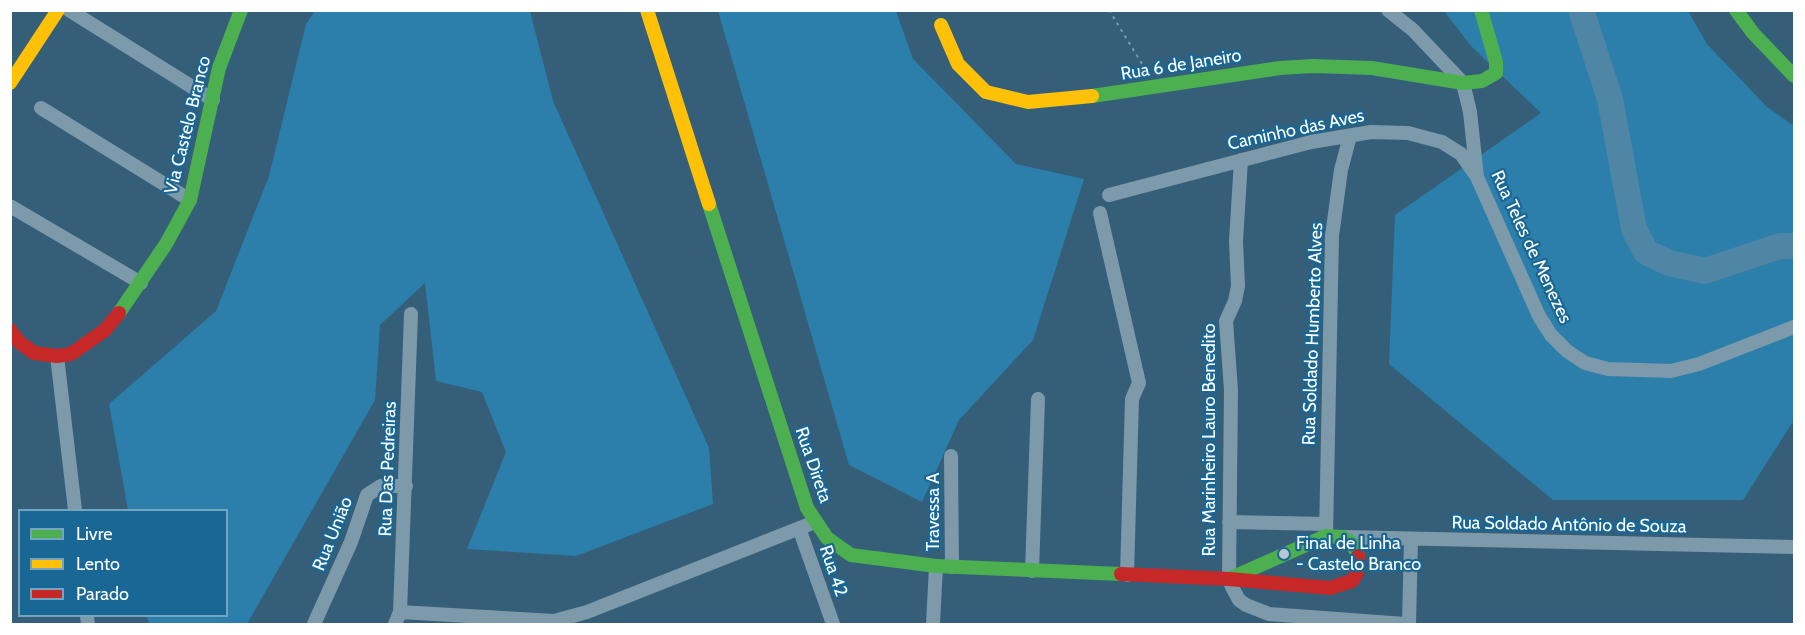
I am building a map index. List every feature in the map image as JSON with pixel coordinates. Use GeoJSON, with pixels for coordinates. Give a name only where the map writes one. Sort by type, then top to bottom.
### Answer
{"type":"FeatureCollection","features":[{"type":"Feature","properties":{"kind":"street"},"geometry":{"type":"LineString","coordinates":[[10,83],[58,10]]}},
{"type":"Feature","properties":{"kind":"street"},"geometry":{"type":"LineString","coordinates":[[69,10],[213,100]]}},
{"type":"Feature","properties":{"kind":"street","name":"Via Castelo Branco"},"geometry":{"type":"LineString","coordinates":[[57,356],[71,354],[87,345],[105,330],[141,283],[180,222],[190,200],[219,68],[241,10]]}},
{"type":"Feature","properties":{"kind":"street","name":"Rua Direta"},"geometry":{"type":"LineString","coordinates":[[647,10],[804,499],[815,522],[827,538],[851,555],[936,566],[1342,586],[1352,581],[1358,565],[1356,548],[1343,537],[1326,530],[1229,579]]}},
{"type":"Feature","properties":{"kind":"street","name":"Rua 6 de Janeiro"},"geometry":{"type":"LineString","coordinates":[[941,25],[958,64],[986,92],[1028,102],[1075,99],[1280,68],[1313,66],[1372,68],[1463,83],[1482,81],[1492,78],[1496,73],[1494,52],[1481,10]]}},
{"type":"Feature","properties":{"kind":"street"},"geometry":{"type":"LineString","coordinates":[[1736,10],[1753,33],[1794,76]]}},
{"type":"Feature","properties":{"kind":"street","name":"Rua Teles de Menezes"},"geometry":{"type":"LineString","coordinates":[[1390,13],[1413,30],[1463,83],[1470,112],[1477,177],[1539,316],[1551,335],[1567,351],[1585,363],[1608,369],[1671,371],[1699,364],[1794,327]]}},
{"type":"Feature","properties":{"kind":"street"},"geometry":{"type":"LineString","coordinates":[[10,62],[34,46]]}},
{"type":"Feature","properties":{"kind":"street"},"geometry":{"type":"LineString","coordinates":[[41,108],[190,200]]}},
{"type":"Feature","properties":{"kind":"street","name":"Caminho das Aves"},"geometry":{"type":"LineString","coordinates":[[1109,195],[1242,160],[1350,136],[1390,132],[1442,142],[1466,158],[1477,177]]}},
{"type":"Feature","properties":{"kind":"street","name":"Rua Soldado Humberto Alves"},"geometry":{"type":"LineString","coordinates":[[1326,530],[1332,236],[1341,170],[1350,136]]}},
{"type":"Feature","properties":{"kind":"street","name":"Rua Marinheiro Lauro Benedito"},"geometry":{"type":"LineString","coordinates":[[1229,579],[1231,390],[1226,321],[1235,301],[1238,286],[1236,227],[1242,160]]}},
{"type":"Feature","properties":{"kind":"street"},"geometry":{"type":"LineString","coordinates":[[10,206],[141,283]]}},
{"type":"Feature","properties":{"kind":"street"},"geometry":{"type":"LineString","coordinates":[[1100,213],[1139,383],[1132,399],[1127,575]]}},
{"type":"Feature","properties":{"kind":"street","name":"Rua Das Pedreiras"},"geometry":{"type":"LineString","coordinates":[[398,618],[406,486],[411,314]]}},
{"type":"Feature","properties":{"kind":"street"},"geometry":{"type":"LineString","coordinates":[[10,330],[19,342],[34,353],[57,356],[75,509]]}},
{"type":"Feature","properties":{"kind":"street"},"geometry":{"type":"LineString","coordinates":[[1032,572],[1038,399]]}},
{"type":"Feature","properties":{"kind":"street","name":"Travessa A"},"geometry":{"type":"LineString","coordinates":[[951,456],[952,567]]}},
{"type":"Feature","properties":{"kind":"street","name":"Rua União"},"geometry":{"type":"LineString","coordinates":[[314,624],[351,542],[367,495],[381,486],[406,486]]}},
{"type":"Feature","properties":{"kind":"street"},"geometry":{"type":"LineString","coordinates":[[398,618],[554,621],[587,612],[815,522]]}},
{"type":"Feature","properties":{"kind":"street"},"geometry":{"type":"LineString","coordinates":[[1229,522],[1326,530]]}},
{"type":"Feature","properties":{"kind":"street","name":"Rua 42"},"geometry":{"type":"LineString","coordinates":[[799,528],[829,623]]}},
{"type":"Feature","properties":{"kind":"street","name":"Rua Soldado Antônio de Souza"},"geometry":{"type":"LineString","coordinates":[[1343,537],[1794,547]]}},
{"type":"Feature","properties":{"kind":"street"},"geometry":{"type":"LineString","coordinates":[[1229,579],[1239,600],[1269,614],[1351,622],[1407,624],[1411,540]]}},
{"type":"Feature","properties":{"kind":"street"},"geometry":{"type":"LineString","coordinates":[[933,624],[936,566]]}},
{"type":"Feature","properties":{"kind":"path"},"geometry":{"type":"LineString","coordinates":[[1109,10],[1156,88]]}},
{"type":"Feature","properties":{"kind":"shaded area"},"geometry":{"type":"Polygon","coordinates":[[[315,11],[530,11],[553,101],[709,448],[713,504],[576,556],[467,549],[506,452],[482,392],[436,381],[425,283],[380,325],[375,400],[247,624],[149,624],[147,617],[228,617],[228,509],[128,509],[109,404],[216,311],[269,176],[306,24],[315,11]]]}},
{"type":"Feature","properties":{"kind":"shaded area"},"geometry":{"type":"Polygon","coordinates":[[[718,11],[896,11],[913,59],[1016,164],[1084,179],[1033,340],[959,420],[922,502],[849,465],[718,11]]]}},
{"type":"Feature","properties":{"kind":"shaded area"},"geometry":{"type":"Polygon","coordinates":[[[1444,11],[1688,11],[1707,44],[1767,107],[1794,126],[1794,420],[1743,500],[1553,500],[1389,364],[1395,215],[1541,113],[1471,46],[1444,11]]]}},
{"type":"Feature","properties":{"kind":"waterway"},"geometry":{"type":"LineString","coordinates":[[1581,10],[1610,99],[1634,229],[1646,252],[1669,263],[1705,271],[1780,246],[1794,246]]}},
{"type":"Feature","properties":{"kind":"traffic: fast"},"geometry":{"type":"LineString","coordinates":[[119,313],[166,244],[190,200],[219,68],[241,10]]}},
{"type":"Feature","properties":{"kind":"traffic: fast"},"geometry":{"type":"LineString","coordinates":[[1092,96],[1280,68],[1313,66],[1372,68],[1463,83],[1482,81],[1496,73],[1496,62],[1481,10]]}},
{"type":"Feature","properties":{"kind":"traffic: fast"},"geometry":{"type":"LineString","coordinates":[[1736,10],[1753,33],[1794,76]]}},
{"type":"Feature","properties":{"kind":"traffic: fast"},"geometry":{"type":"LineString","coordinates":[[709,204],[807,508],[827,538],[851,555],[936,566],[1121,574]]}},
{"type":"Feature","properties":{"kind":"traffic: fast"},"geometry":{"type":"LineString","coordinates":[[1229,579],[1326,536],[1343,537],[1352,543],[1358,556]]}},
{"type":"Feature","properties":{"kind":"traffic: slow"},"geometry":{"type":"LineString","coordinates":[[10,83],[58,10]]}},
{"type":"Feature","properties":{"kind":"traffic: slow"},"geometry":{"type":"LineString","coordinates":[[647,10],[709,204]]}},
{"type":"Feature","properties":{"kind":"traffic: slow"},"geometry":{"type":"LineString","coordinates":[[941,25],[958,64],[986,92],[1028,102],[1092,96]]}},
{"type":"Feature","properties":{"kind":"traffic: jam"},"geometry":{"type":"LineString","coordinates":[[10,330],[19,342],[34,353],[57,356],[71,354],[105,330],[119,313]]}},
{"type":"Feature","properties":{"kind":"traffic: jam"},"geometry":{"type":"LineString","coordinates":[[1121,574],[1229,579],[1330,588],[1352,581],[1356,575],[1358,556]]}},
{"type":"Feature","properties":{"kind":"place","name":"Final de Linha - Castelo Branco"},"geometry":{"type":"Point","coordinates":[1284,554]}}]}
